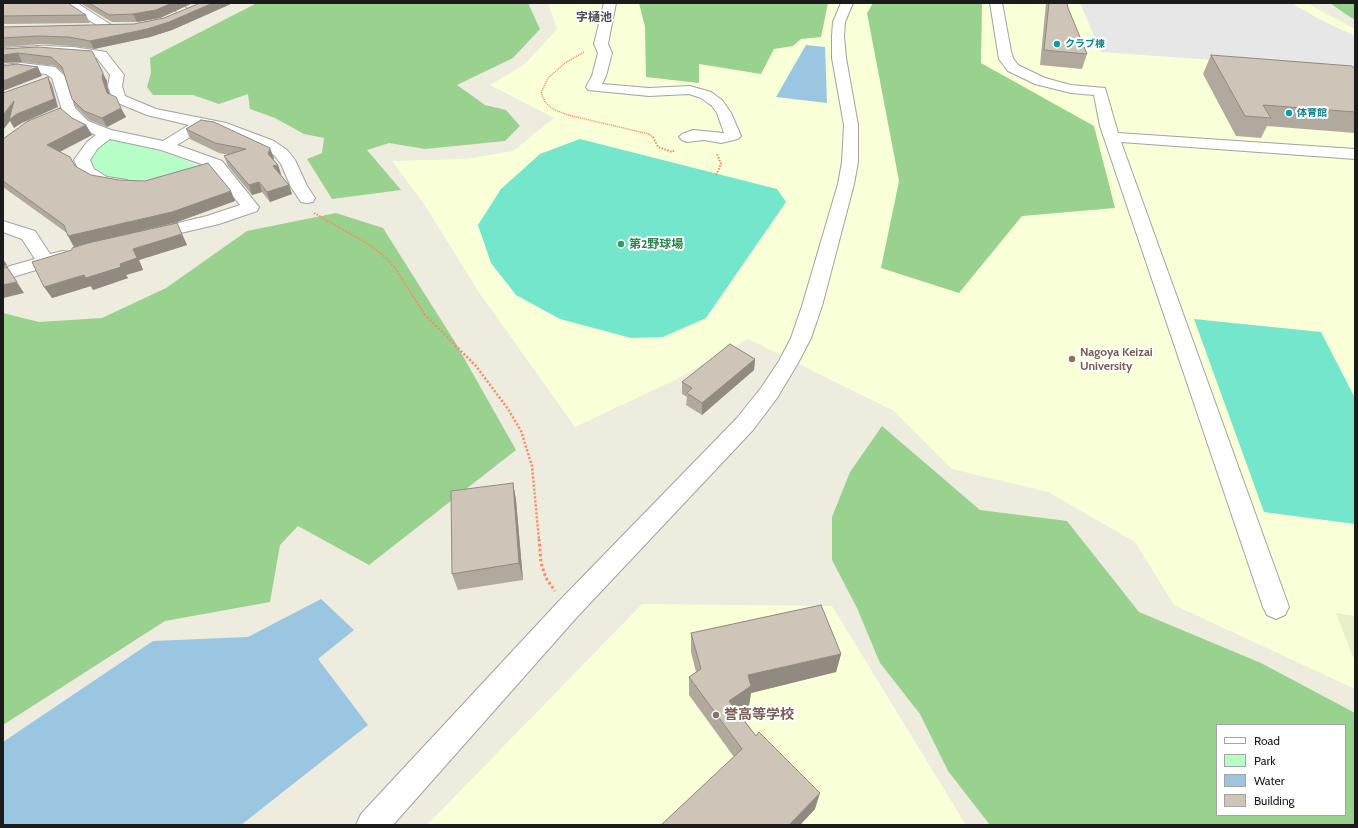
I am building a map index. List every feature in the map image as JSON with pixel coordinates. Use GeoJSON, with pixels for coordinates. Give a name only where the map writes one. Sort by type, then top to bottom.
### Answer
{"type":"FeatureCollection","features":[{"type":"Feature","properties":{"kind":"street"},"geometry":{"type":"LineString","coordinates":[[68,3],[107,26]]}},
{"type":"Feature","properties":{"kind":"street"},"geometry":{"type":"LineString","coordinates":[[169,3],[186,12]]}},
{"type":"Feature","properties":{"kind":"street"},"geometry":{"type":"LineString","coordinates":[[610,3],[601,44],[605,53],[599,76],[593,87],[649,92],[690,90],[706,94],[717,103],[733,132],[733,136],[720,138],[704,135],[687,137]]}},
{"type":"Feature","properties":{"kind":"street"},"geometry":{"type":"LineString","coordinates":[[372,825],[568,609],[746,424],[769,393],[801,338],[846,184],[850,162],[851,125],[839,58],[838,36],[839,22],[847,3]]}},
{"type":"Feature","properties":{"kind":"street"},"geometry":{"type":"LineString","coordinates":[[996,3],[1006,59],[1013,68],[1040,81],[1071,89],[1100,92],[1108,126],[1114,137],[1276,607]]}},
{"type":"Feature","properties":{"kind":"street"},"geometry":{"type":"LineString","coordinates":[[169,19],[199,6]]}},
{"type":"Feature","properties":{"kind":"street"},"geometry":{"type":"LineString","coordinates":[[87,27],[122,26]]}},
{"type":"Feature","properties":{"kind":"street"},"geometry":{"type":"LineString","coordinates":[[3,52],[41,50],[73,51],[101,55],[118,75],[115,86],[118,98],[146,110],[221,126],[270,144],[289,163],[299,187],[307,198]]}},
{"type":"Feature","properties":{"kind":"street"},"geometry":{"type":"LineString","coordinates":[[3,69],[22,68],[50,70],[58,76],[62,113],[107,134],[164,146],[216,164],[251,207],[213,220],[133,239]]}},
{"type":"Feature","properties":{"kind":"street"},"geometry":{"type":"LineString","coordinates":[[44,82],[58,76]]}},
{"type":"Feature","properties":{"kind":"street"},"geometry":{"type":"LineString","coordinates":[[164,146],[202,123]]}},
{"type":"Feature","properties":{"kind":"street"},"geometry":{"type":"LineString","coordinates":[[107,134],[92,146],[82,160],[87,172],[102,181],[137,184]]}},
{"type":"Feature","properties":{"kind":"street"},"geometry":{"type":"LineString","coordinates":[[1114,137],[1355,154]]}},
{"type":"Feature","properties":{"kind":"street"},"geometry":{"type":"LineString","coordinates":[[196,171],[216,164]]}},
{"type":"Feature","properties":{"kind":"street"},"geometry":{"type":"LineString","coordinates":[[3,226],[29,235],[45,260]]}},
{"type":"Feature","properties":{"kind":"street"},"geometry":{"type":"LineString","coordinates":[[3,274],[45,260],[81,251]]}},
{"type":"Feature","properties":{"kind":"path"},"geometry":{"type":"LineString","coordinates":[[601,44],[555,70],[543,86],[540,93],[545,102],[553,109],[568,115],[639,133],[649,134],[655,140],[658,147],[672,152],[679,147],[687,137]]}},
{"type":"Feature","properties":{"kind":"path"},"geometry":{"type":"LineString","coordinates":[[716,174],[721,164],[717,155],[716,146],[720,138]]}},
{"type":"Feature","properties":{"kind":"path"},"geometry":{"type":"LineString","coordinates":[[307,198],[304,200],[320,218],[359,238],[385,257],[395,268],[426,315],[476,366],[508,409],[521,431],[532,466],[541,563],[546,578],[568,609]]}},
{"type":"Feature","properties":{"kind":"shaded area","name":"Nagoya Keizai University"},"geometry":{"type":"Polygon","coordinates":[[[548,3],[1306,3],[1355,29],[1355,689],[1174,605],[1135,542],[1048,492],[952,469],[894,411],[748,339],[675,380],[575,427],[478,291],[424,204],[392,161],[465,159],[513,151],[554,118],[490,85],[525,64],[557,29],[548,3]]]}},
{"type":"Feature","properties":{"kind":"shaded area"},"geometry":{"type":"Polygon","coordinates":[[[1080,3],[1291,3],[1319,19],[1355,36],[1355,72],[1353,70],[1101,52],[1080,3]]]}},
{"type":"Feature","properties":{"kind":"shaded area","name":"第2野球場"},"geometry":{"type":"Polygon","coordinates":[[[580,139],[777,189],[786,202],[706,318],[663,337],[631,338],[560,319],[516,295],[491,263],[478,225],[501,189],[540,154],[580,139]]]}},
{"type":"Feature","properties":{"kind":"shaded area"},"geometry":{"type":"Polygon","coordinates":[[[1194,319],[1321,332],[1355,398],[1355,524],[1264,512],[1194,319]]]}},
{"type":"Feature","properties":{"kind":"shaded area","name":"誉高等学校"},"geometry":{"type":"Polygon","coordinates":[[[642,604],[832,606],[966,825],[427,825],[642,604]]]}},
{"type":"Feature","properties":{"kind":"shaded area"},"geometry":{"type":"Polygon","coordinates":[[[1336,613],[1355,616],[1355,657],[1353,657],[1336,613]]]}},
{"type":"Feature","properties":{"kind":"green space"},"geometry":{"type":"Polygon","coordinates":[[[257,3],[528,3],[540,29],[513,58],[457,85],[485,105],[506,110],[520,126],[505,141],[425,149],[389,143],[367,150],[401,190],[332,199],[307,159],[322,153],[324,138],[304,134],[275,118],[250,109],[248,94],[219,104],[193,95],[153,95],[147,87],[151,73],[150,58],[257,3]]]}},
{"type":"Feature","properties":{"kind":"green space"},"geometry":{"type":"Polygon","coordinates":[[[639,3],[828,3],[821,37],[801,39],[793,46],[774,49],[761,74],[699,64],[699,83],[646,77],[645,27],[639,3]]]}},
{"type":"Feature","properties":{"kind":"green space"},"geometry":{"type":"Polygon","coordinates":[[[873,3],[982,3],[981,63],[1094,126],[1115,208],[1022,216],[959,293],[881,268],[899,181],[867,13],[873,3]]]}},
{"type":"Feature","properties":{"kind":"green space"},"geometry":{"type":"Polygon","coordinates":[[[1330,3],[1355,3],[1355,20],[1344,13],[1330,3]]]}},
{"type":"Feature","properties":{"kind":"green space"},"geometry":{"type":"Polygon","coordinates":[[[109,138],[176,156],[199,167],[147,180],[128,181],[109,178],[96,171],[91,160],[98,146],[109,138]]]}},
{"type":"Feature","properties":{"kind":"green space"},"geometry":{"type":"Polygon","coordinates":[[[336,213],[383,228],[455,342],[516,450],[369,565],[298,526],[280,545],[270,602],[165,621],[3,725],[3,313],[39,322],[102,318],[166,288],[247,231],[336,213]]]}},
{"type":"Feature","properties":{"kind":"green space"},"geometry":{"type":"Polygon","coordinates":[[[882,426],[980,510],[1067,521],[1139,612],[1261,663],[1355,713],[1355,825],[990,825],[948,771],[920,714],[880,663],[857,608],[832,560],[832,517],[850,472],[882,426]]]}},
{"type":"Feature","properties":{"kind":"water"},"geometry":{"type":"Polygon","coordinates":[[[806,45],[825,47],[827,103],[776,97],[806,45]]]}},
{"type":"Feature","properties":{"kind":"water"},"geometry":{"type":"Polygon","coordinates":[[[321,599],[354,630],[318,659],[368,725],[241,825],[3,825],[3,742],[153,641],[248,637],[321,599]]]}},
{"type":"Feature","properties":{"kind":"building"},"geometry":{"type":"Polygon","coordinates":[[[3,3],[68,3],[86,15],[3,16],[3,3]]]}},
{"type":"Feature","properties":{"kind":"building"},"geometry":{"type":"Polygon","coordinates":[[[89,3],[172,3],[156,10],[133,14],[109,15],[89,3]]]}},
{"type":"Feature","properties":{"kind":"building"},"geometry":{"type":"Polygon","coordinates":[[[200,3],[213,3],[169,22],[147,29],[90,41],[69,37],[37,36],[3,38],[3,27],[134,24],[164,18],[200,3]]]}},
{"type":"Feature","properties":{"kind":"building"},"geometry":{"type":"Polygon","coordinates":[[[1049,3],[1067,3],[1087,54],[1044,50],[1049,3]]]}},
{"type":"Feature","properties":{"kind":"building"},"geometry":{"type":"Polygon","coordinates":[[[37,47],[92,51],[103,73],[102,78],[107,93],[116,97],[121,108],[102,118],[84,111],[72,99],[62,67],[51,57],[18,53],[3,55],[3,49],[37,47]]]}},
{"type":"Feature","properties":{"kind":"building"},"geometry":{"type":"Polygon","coordinates":[[[1211,55],[1352,66],[1355,69],[1355,112],[1263,105],[1271,118],[1245,116],[1211,55]]]}},
{"type":"Feature","properties":{"kind":"building"},"geometry":{"type":"Polygon","coordinates":[[[17,64],[38,67],[3,81],[3,66],[17,64]]]}},
{"type":"Feature","properties":{"kind":"building"},"geometry":{"type":"Polygon","coordinates":[[[48,77],[54,99],[17,114],[9,120],[14,101],[3,115],[3,93],[48,77]]]}},
{"type":"Feature","properties":{"kind":"building"},"geometry":{"type":"Polygon","coordinates":[[[60,108],[72,118],[86,125],[47,145],[70,157],[75,166],[91,175],[119,180],[145,181],[208,163],[231,191],[172,212],[68,236],[64,225],[3,181],[3,139],[28,121],[60,108]]]}},
{"type":"Feature","properties":{"kind":"building"},"geometry":{"type":"Polygon","coordinates":[[[201,120],[214,122],[270,148],[268,154],[278,165],[273,166],[289,185],[267,192],[259,182],[249,185],[224,156],[246,149],[215,143],[186,129],[201,120]]]}},
{"type":"Feature","properties":{"kind":"building"},"geometry":{"type":"Polygon","coordinates":[[[177,223],[182,234],[133,249],[137,258],[120,264],[121,267],[86,278],[84,275],[44,287],[32,262],[72,250],[72,248],[88,243],[177,223]]]}},
{"type":"Feature","properties":{"kind":"building"},"geometry":{"type":"Polygon","coordinates":[[[7,267],[17,282],[3,285],[3,268],[7,267]]]}},
{"type":"Feature","properties":{"kind":"building"},"geometry":{"type":"Polygon","coordinates":[[[730,344],[755,359],[702,403],[687,393],[692,388],[682,382],[730,344]]]}},
{"type":"Feature","properties":{"kind":"building"},"geometry":{"type":"Polygon","coordinates":[[[513,483],[519,563],[452,574],[451,491],[513,483]]]}},
{"type":"Feature","properties":{"kind":"building"},"geometry":{"type":"Polygon","coordinates":[[[821,605],[841,654],[748,675],[751,686],[729,701],[756,736],[759,732],[820,793],[789,825],[661,825],[742,749],[689,677],[701,669],[691,633],[821,605]]]}},
{"type":"Feature","properties":{"kind":"place","name":"クラブ棟"},"geometry":{"type":"Point","coordinates":[1057,44]}},
{"type":"Feature","properties":{"kind":"place","name":"体育館"},"geometry":{"type":"Point","coordinates":[1289,113]}},
{"type":"Feature","properties":{"kind":"place","name":"第2野球場"},"geometry":{"type":"Point","coordinates":[621,244]}},
{"type":"Feature","properties":{"kind":"place","name":"Nagoya Keizai University"},"geometry":{"type":"Point","coordinates":[1072,359]}},
{"type":"Feature","properties":{"kind":"place","name":"誉高等学校"},"geometry":{"type":"Point","coordinates":[716,715]}},
{"type":"Feature","properties":{"kind":"district","name":"字樋池"},"geometry":{"type":"Point","coordinates":[594,17]}}]}
